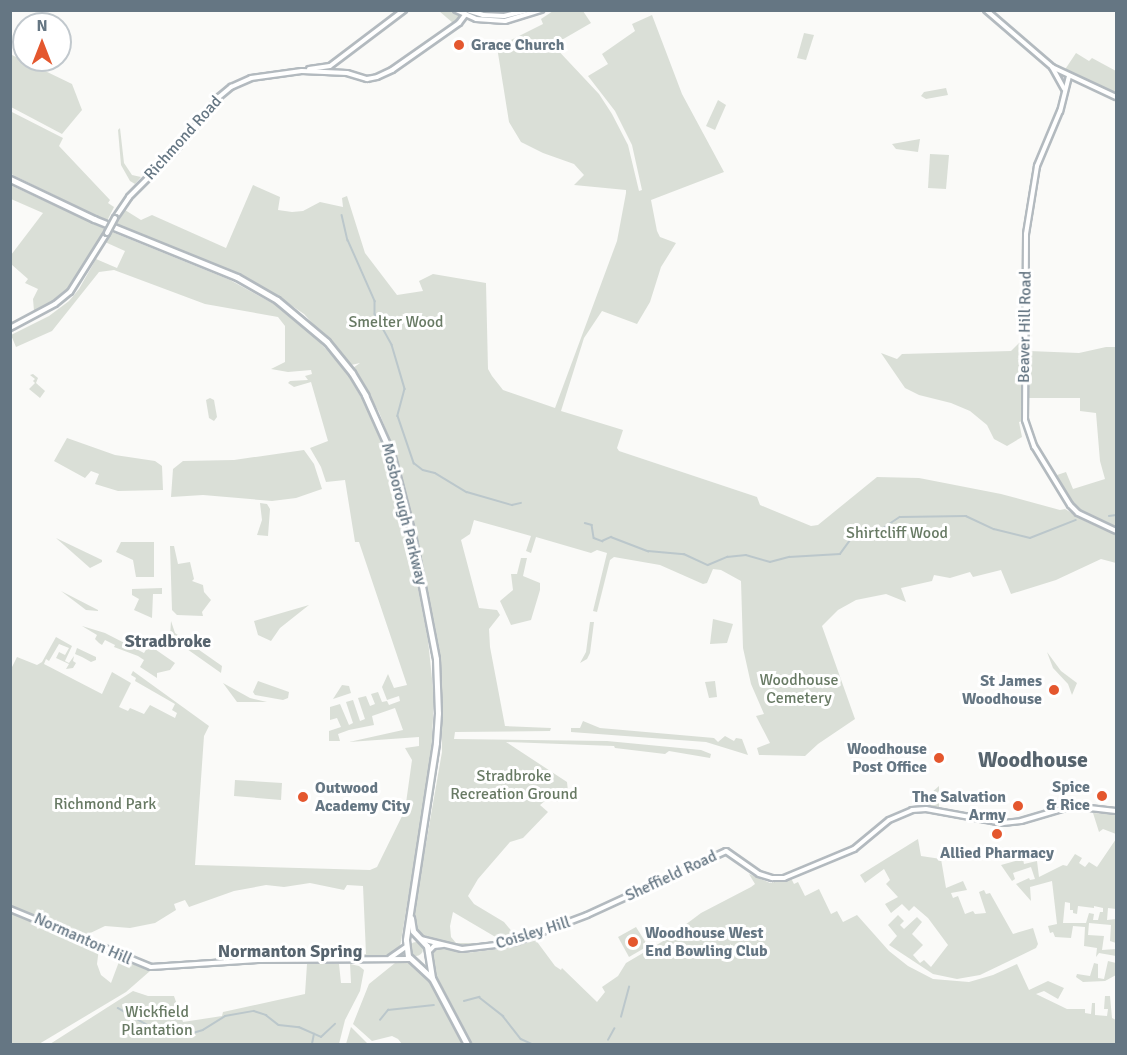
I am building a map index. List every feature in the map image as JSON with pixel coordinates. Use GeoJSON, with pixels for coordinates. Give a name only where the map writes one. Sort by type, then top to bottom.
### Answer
{"type":"FeatureCollection","features":[{"type":"Feature","properties":{"kind":"highway","name":"Mosborough Parkway"},"geometry":{"type":"LineString","coordinates":[[10,179],[94,219],[237,277],[278,300],[327,342],[352,373],[365,395],[391,453],[412,534],[433,631],[436,659],[438,713],[436,743],[406,946]]}},
{"type":"Feature","properties":{"kind":"highway","name":"Mosborough Parkway"},"geometry":{"type":"LineString","coordinates":[[411,915],[413,931],[420,939]]}},
{"type":"Feature","properties":{"kind":"highway"},"geometry":{"type":"LineString","coordinates":[[432,978],[406,954],[406,946],[412,939],[420,939],[427,946],[426,953],[432,978],[467,1044]]}},
{"type":"Feature","properties":{"kind":"highway"},"geometry":{"type":"LineString","coordinates":[[413,959],[426,953]]}},
{"type":"Feature","properties":{"kind":"main road"},"geometry":{"type":"LineString","coordinates":[[302,71],[327,67],[334,63],[404,10]]}},
{"type":"Feature","properties":{"kind":"main road"},"geometry":{"type":"LineString","coordinates":[[456,10],[486,18],[513,20],[541,10]]}},
{"type":"Feature","properties":{"kind":"main road"},"geometry":{"type":"LineString","coordinates":[[486,18],[528,10]]}},
{"type":"Feature","properties":{"kind":"main road"},"geometry":{"type":"LineString","coordinates":[[986,10],[1052,67],[1116,97]]}},
{"type":"Feature","properties":{"kind":"main road","name":"Richmond Road"},"geometry":{"type":"LineString","coordinates":[[10,328],[55,304],[70,292],[129,197],[175,151],[226,91],[251,78],[302,71],[347,73],[367,79],[385,74],[459,23],[465,12]]}},
{"type":"Feature","properties":{"kind":"main road"},"geometry":{"type":"LineString","coordinates":[[334,63],[336,69],[347,73]]}},
{"type":"Feature","properties":{"kind":"main road"},"geometry":{"type":"LineString","coordinates":[[1052,67],[1063,87]]}},
{"type":"Feature","properties":{"kind":"main road","name":"Beaver Hill Road"},"geometry":{"type":"LineString","coordinates":[[1064,74],[1060,111],[1037,166],[1026,234],[1025,420],[1034,446],[1070,506],[1078,513],[1116,531]]}},
{"type":"Feature","properties":{"kind":"main road","name":"Beaver Hill Road"},"geometry":{"type":"LineString","coordinates":[[1063,87],[1069,76]]}},
{"type":"Feature","properties":{"kind":"main road","name":"Sheffield Road"},"geometry":{"type":"LineString","coordinates":[[587,915],[726,851],[759,874],[784,878],[854,849],[889,820],[912,810],[926,809],[1003,823],[1021,821],[1072,806],[1116,811]]}},
{"type":"Feature","properties":{"kind":"main road","name":"Normanton Hill"},"geometry":{"type":"LineString","coordinates":[[10,909],[133,961],[156,968],[258,960],[386,959]]}},
{"type":"Feature","properties":{"kind":"main road","name":"Coisley Hill"},"geometry":{"type":"LineString","coordinates":[[420,939],[467,949],[508,944],[587,915]]}},
{"type":"Feature","properties":{"kind":"main road"},"geometry":{"type":"LineString","coordinates":[[426,953],[434,946],[443,945]]}},
{"type":"Feature","properties":{"kind":"main road"},"geometry":{"type":"LineString","coordinates":[[386,959],[406,946]]}},
{"type":"Feature","properties":{"kind":"main road"},"geometry":{"type":"LineString","coordinates":[[386,959],[413,959]]}},
{"type":"Feature","properties":{"kind":"green space"},"geometry":{"type":"Polygon","coordinates":[[[439,11],[454,11],[461,17],[453,23],[439,11]]]}},
{"type":"Feature","properties":{"kind":"green space"},"geometry":{"type":"Polygon","coordinates":[[[553,11],[583,11],[591,23],[553,45],[599,94],[612,114],[628,145],[639,191],[642,190],[632,145],[615,111],[588,76],[608,64],[602,54],[635,31],[632,24],[652,15],[682,94],[724,172],[651,200],[660,237],[676,243],[661,267],[650,302],[637,324],[602,311],[584,338],[561,411],[623,430],[617,448],[619,451],[757,497],[760,505],[811,526],[818,525],[877,477],[919,478],[1001,494],[1060,510],[1065,509],[1116,535],[1116,563],[1101,559],[1056,580],[1011,594],[1001,570],[973,577],[970,572],[950,578],[934,575],[932,581],[901,588],[906,602],[886,594],[856,600],[838,610],[822,626],[855,719],[818,744],[805,756],[759,755],[757,748],[770,743],[756,716],[764,714],[751,684],[743,648],[741,581],[721,570],[713,569],[707,583],[703,584],[660,565],[614,557],[610,560],[597,612],[593,611],[607,553],[597,550],[591,553],[536,537],[531,553],[526,551],[531,536],[474,520],[470,534],[461,540],[479,608],[497,610],[500,615],[489,629],[490,647],[505,726],[551,728],[550,731],[455,732],[454,739],[607,741],[701,750],[711,754],[710,758],[669,751],[665,754],[615,748],[614,746],[506,742],[567,782],[568,791],[557,802],[551,796],[540,805],[548,812],[523,838],[510,842],[478,879],[468,896],[474,904],[504,922],[519,940],[504,942],[453,912],[450,926],[451,937],[456,943],[474,943],[475,946],[460,948],[423,938],[414,929],[413,918],[442,752],[441,672],[435,627],[396,455],[379,412],[353,368],[360,363],[351,365],[304,314],[279,297],[218,265],[117,224],[125,210],[141,220],[152,215],[226,248],[253,185],[280,197],[278,210],[292,212],[303,211],[320,202],[343,207],[342,198],[347,196],[365,253],[397,295],[423,291],[419,281],[433,274],[486,283],[488,369],[503,390],[555,408],[617,241],[626,190],[574,185],[584,175],[574,164],[521,142],[509,122],[497,47],[543,24],[541,19],[553,11]]]}},
{"type":"Feature","properties":{"kind":"green space"},"geometry":{"type":"Polygon","coordinates":[[[804,33],[814,35],[806,60],[797,58],[804,33]]]}},
{"type":"Feature","properties":{"kind":"green space"},"geometry":{"type":"Polygon","coordinates":[[[1076,53],[1089,61],[1092,58],[1116,71],[1116,93],[1064,71],[1076,53]]]}},
{"type":"Feature","properties":{"kind":"green space"},"geometry":{"type":"Polygon","coordinates":[[[10,54],[12,55],[12,72],[47,72],[72,84],[82,110],[62,134],[11,107],[10,54]]]}},
{"type":"Feature","properties":{"kind":"green space"},"geometry":{"type":"Polygon","coordinates":[[[946,88],[948,95],[926,99],[921,96],[924,92],[946,88]]]}},
{"type":"Feature","properties":{"kind":"green space"},"geometry":{"type":"Polygon","coordinates":[[[718,100],[726,105],[715,130],[706,126],[718,100]]]}},
{"type":"Feature","properties":{"kind":"green space"},"geometry":{"type":"Polygon","coordinates":[[[10,111],[63,138],[59,146],[114,207],[107,221],[11,174],[10,111]]]}},
{"type":"Feature","properties":{"kind":"green space"},"geometry":{"type":"Polygon","coordinates":[[[120,128],[124,163],[132,175],[141,177],[135,184],[130,181],[121,165],[118,130],[120,128]]]}},
{"type":"Feature","properties":{"kind":"green space"},"geometry":{"type":"Polygon","coordinates":[[[920,139],[918,152],[896,149],[892,144],[920,139]]]}},
{"type":"Feature","properties":{"kind":"green space"},"geometry":{"type":"Polygon","coordinates":[[[930,154],[949,155],[946,189],[928,188],[930,154]]]}},
{"type":"Feature","properties":{"kind":"green space"},"geometry":{"type":"Polygon","coordinates":[[[10,185],[105,229],[80,274],[68,288],[50,304],[34,311],[33,299],[38,289],[25,283],[28,279],[11,264],[11,255],[43,213],[11,199],[10,185]]]}},
{"type":"Feature","properties":{"kind":"green space","name":"Richmond Park"},"geometry":{"type":"Polygon","coordinates":[[[112,232],[230,280],[283,309],[310,331],[347,373],[366,406],[386,454],[418,588],[428,640],[434,698],[431,759],[400,947],[390,955],[377,958],[310,959],[310,954],[366,954],[363,886],[347,885],[344,890],[310,883],[284,887],[266,885],[234,891],[189,907],[185,900],[174,904],[176,910],[155,923],[130,928],[105,926],[82,937],[11,908],[11,669],[17,657],[37,665],[42,662],[56,637],[72,646],[65,661],[69,663],[74,656],[73,661],[76,663],[73,668],[66,669],[69,664],[56,658],[59,652],[65,655],[69,648],[59,644],[49,661],[46,659],[44,664],[102,694],[112,672],[131,683],[119,707],[128,711],[130,708],[144,714],[150,705],[175,718],[177,713],[172,710],[175,704],[135,681],[136,678],[131,675],[133,671],[209,726],[204,736],[195,865],[370,870],[377,867],[405,810],[412,760],[405,748],[419,746],[419,737],[349,742],[403,730],[395,708],[372,716],[374,725],[338,734],[340,741],[329,741],[329,731],[341,727],[337,718],[330,720],[330,707],[340,704],[349,725],[353,723],[346,702],[353,700],[360,721],[365,719],[358,698],[366,696],[370,706],[375,704],[371,694],[378,692],[382,702],[387,701],[389,705],[400,701],[399,696],[387,700],[382,687],[388,674],[394,688],[407,685],[359,542],[355,542],[345,480],[326,482],[321,467],[310,448],[328,441],[311,382],[294,387],[288,383],[308,380],[305,376],[312,374],[311,370],[288,372],[271,369],[285,362],[285,326],[278,317],[205,304],[114,270],[99,272],[52,331],[16,347],[11,335],[49,316],[69,301],[79,289],[96,259],[117,268],[125,251],[105,242],[112,232]]]}},
{"type":"Feature","properties":{"kind":"green space"},"geometry":{"type":"Polygon","coordinates":[[[1022,340],[1023,421],[1019,422],[1022,437],[1007,446],[994,439],[987,425],[970,411],[951,403],[919,395],[905,388],[881,353],[897,359],[902,354],[1011,351],[1022,340]]]}},
{"type":"Feature","properties":{"kind":"green space"},"geometry":{"type":"Polygon","coordinates":[[[1116,347],[1116,527],[1080,511],[1073,504],[1057,475],[1066,472],[1073,489],[1105,479],[1100,461],[1096,413],[1080,411],[1080,398],[1029,398],[1029,351],[1079,353],[1116,347]]]}},
{"type":"Feature","properties":{"kind":"green space"},"geometry":{"type":"Polygon","coordinates":[[[33,374],[38,378],[36,383],[45,391],[40,398],[29,389],[35,383],[33,381],[35,379],[30,375],[33,374]]]}},
{"type":"Feature","properties":{"kind":"green space"},"geometry":{"type":"Polygon","coordinates":[[[210,398],[214,400],[217,417],[214,421],[209,418],[206,400],[210,398]]]}},
{"type":"Feature","properties":{"kind":"green space"},"geometry":{"type":"Polygon","coordinates":[[[67,438],[115,455],[155,461],[162,466],[163,490],[118,491],[95,484],[99,474],[91,471],[85,478],[54,461],[67,438]]]}},
{"type":"Feature","properties":{"kind":"green space"},"geometry":{"type":"Polygon","coordinates":[[[304,450],[314,464],[322,489],[296,498],[272,501],[203,495],[171,497],[173,469],[183,461],[234,460],[304,450]]]}},
{"type":"Feature","properties":{"kind":"green space"},"geometry":{"type":"Polygon","coordinates":[[[260,503],[267,504],[270,509],[268,536],[257,535],[262,520],[260,503]]]}},
{"type":"Feature","properties":{"kind":"green space"},"geometry":{"type":"Polygon","coordinates":[[[56,538],[102,560],[102,562],[90,568],[56,538]]]}},
{"type":"Feature","properties":{"kind":"green space"},"geometry":{"type":"Polygon","coordinates":[[[121,542],[154,542],[154,577],[136,577],[133,560],[116,552],[121,542]]]}},
{"type":"Feature","properties":{"kind":"green space"},"geometry":{"type":"Polygon","coordinates":[[[170,546],[174,546],[178,564],[190,562],[194,579],[192,581],[203,585],[204,592],[211,600],[202,612],[203,616],[177,615],[172,610],[170,546]]]}},
{"type":"Feature","properties":{"kind":"green space"},"geometry":{"type":"Polygon","coordinates":[[[521,558],[527,558],[523,576],[540,583],[540,590],[531,620],[511,625],[500,601],[513,590],[511,574],[517,574],[521,558]]]}},
{"type":"Feature","properties":{"kind":"green space"},"geometry":{"type":"Polygon","coordinates":[[[162,588],[162,594],[153,594],[152,618],[134,610],[139,599],[132,595],[132,589],[162,588]]]}},
{"type":"Feature","properties":{"kind":"green space"},"geometry":{"type":"Polygon","coordinates":[[[61,591],[98,610],[98,611],[86,610],[61,591]]]}},
{"type":"Feature","properties":{"kind":"green space"},"geometry":{"type":"Polygon","coordinates":[[[309,605],[280,628],[271,641],[258,635],[254,621],[309,605]]]}},
{"type":"Feature","properties":{"kind":"green space"},"geometry":{"type":"Polygon","coordinates":[[[713,619],[733,624],[727,643],[710,644],[713,619]]]}},
{"type":"Feature","properties":{"kind":"green space"},"geometry":{"type":"Polygon","coordinates":[[[171,621],[175,633],[222,666],[221,673],[170,637],[171,621]]]}},
{"type":"Feature","properties":{"kind":"green space"},"geometry":{"type":"Polygon","coordinates":[[[590,622],[594,622],[590,653],[587,659],[580,663],[586,652],[590,622]]]}},
{"type":"Feature","properties":{"kind":"green space"},"geometry":{"type":"Polygon","coordinates":[[[82,626],[105,633],[144,653],[149,645],[175,663],[170,670],[157,673],[157,678],[140,667],[144,660],[114,647],[115,645],[105,640],[102,645],[95,639],[97,635],[82,626]]]}},
{"type":"Feature","properties":{"kind":"green space"},"geometry":{"type":"Polygon","coordinates":[[[77,648],[96,657],[96,660],[91,662],[75,654],[77,648]]]}},
{"type":"Feature","properties":{"kind":"green space"},"geometry":{"type":"Polygon","coordinates":[[[1047,652],[1061,671],[1077,683],[1072,695],[1068,684],[1053,668],[1047,652]]]}},
{"type":"Feature","properties":{"kind":"green space"},"geometry":{"type":"Polygon","coordinates":[[[258,681],[289,692],[288,698],[283,700],[255,695],[253,692],[258,681]]]}},
{"type":"Feature","properties":{"kind":"green space"},"geometry":{"type":"Polygon","coordinates":[[[715,681],[717,697],[709,698],[705,682],[715,681]]]}},
{"type":"Feature","properties":{"kind":"green space"},"geometry":{"type":"Polygon","coordinates":[[[223,683],[250,698],[267,702],[237,702],[223,683]]]}},
{"type":"Feature","properties":{"kind":"green space"},"geometry":{"type":"Polygon","coordinates":[[[342,685],[349,686],[351,693],[333,699],[342,685]]]}},
{"type":"Feature","properties":{"kind":"green space"},"geometry":{"type":"Polygon","coordinates":[[[583,721],[600,728],[714,738],[718,742],[725,736],[734,741],[736,738],[742,739],[748,755],[706,742],[571,732],[571,728],[580,728],[583,721]]]}},
{"type":"Feature","properties":{"kind":"green space"},"geometry":{"type":"Polygon","coordinates":[[[235,780],[282,783],[281,800],[234,796],[235,780]]]}},
{"type":"Feature","properties":{"kind":"green space"},"geometry":{"type":"Polygon","coordinates":[[[939,786],[939,807],[922,805],[921,802],[939,786]]]}},
{"type":"Feature","properties":{"kind":"green space"},"geometry":{"type":"Polygon","coordinates":[[[1093,813],[1116,814],[1116,834],[1103,829],[1099,832],[1093,813]]]}},
{"type":"Feature","properties":{"kind":"green space"},"geometry":{"type":"Polygon","coordinates":[[[918,839],[921,856],[941,859],[946,888],[963,881],[967,890],[951,893],[953,898],[958,896],[965,914],[973,911],[975,914],[986,913],[979,892],[984,890],[986,894],[990,893],[1013,934],[1033,928],[1038,944],[1036,948],[980,975],[957,979],[933,974],[889,945],[897,936],[888,925],[898,915],[904,921],[900,925],[904,929],[917,917],[922,922],[912,934],[923,945],[913,955],[920,963],[924,960],[931,967],[948,945],[928,918],[914,906],[909,911],[902,904],[891,913],[885,904],[898,897],[886,884],[890,880],[884,869],[865,883],[860,875],[918,839]]]}},
{"type":"Feature","properties":{"kind":"green space"},"geometry":{"type":"Polygon","coordinates":[[[1116,839],[1116,909],[1108,908],[1107,920],[1116,919],[1116,943],[1110,941],[1111,925],[1089,923],[1088,935],[1104,936],[1102,950],[1116,949],[1116,956],[1099,953],[1096,957],[1097,948],[1084,946],[1085,927],[1073,926],[1071,938],[1055,937],[1053,932],[1050,933],[1048,926],[1057,924],[1052,881],[1030,887],[1031,901],[1016,884],[1029,878],[1030,880],[1035,879],[1031,867],[1013,873],[1015,879],[1012,881],[1001,865],[1023,859],[1024,864],[1037,861],[1039,877],[1063,865],[1067,866],[1075,854],[1082,858],[1079,863],[1085,867],[1089,862],[1097,867],[1116,839]],[[1065,902],[1063,923],[1086,923],[1089,913],[1094,914],[1093,920],[1098,920],[1100,912],[1103,912],[1103,908],[1078,906],[1077,914],[1073,913],[1073,910],[1070,910],[1070,903],[1065,902]]]}},
{"type":"Feature","properties":{"kind":"green space"},"geometry":{"type":"Polygon","coordinates":[[[749,874],[770,883],[791,878],[794,884],[798,882],[805,896],[819,889],[831,914],[837,911],[843,922],[857,915],[889,951],[908,966],[933,979],[969,982],[993,975],[1017,964],[1029,990],[1048,981],[1064,988],[1058,999],[1044,991],[1036,994],[1067,1009],[1085,1009],[1085,1013],[1091,1014],[1092,1003],[1095,1003],[1095,1015],[1107,1016],[1108,1009],[1104,1009],[1105,996],[1110,996],[1112,1018],[1116,1020],[1116,1044],[471,1044],[431,969],[430,951],[437,948],[466,953],[513,947],[535,939],[555,966],[561,970],[562,968],[597,1002],[605,992],[602,987],[618,976],[626,963],[665,940],[701,913],[755,884],[749,874]]]}},
{"type":"Feature","properties":{"kind":"green space"},"geometry":{"type":"Polygon","coordinates":[[[11,912],[99,948],[97,964],[101,975],[111,983],[120,959],[150,971],[126,992],[39,1044],[11,1044],[11,912]]]}},
{"type":"Feature","properties":{"kind":"green space","name":"Woodhouse West End Bowling Club"},"geometry":{"type":"Polygon","coordinates":[[[636,927],[648,946],[629,957],[618,937],[636,927]]]}},
{"type":"Feature","properties":{"kind":"green space"},"geometry":{"type":"Polygon","coordinates":[[[416,942],[421,944],[423,949],[421,954],[416,956],[411,954],[409,949],[411,944],[416,942]]]}},
{"type":"Feature","properties":{"kind":"green space"},"geometry":{"type":"Polygon","coordinates":[[[1108,961],[1116,963],[1116,975],[1105,981],[1083,982],[1076,977],[1077,974],[1090,976],[1094,963],[1098,964],[1098,978],[1104,979],[1108,961]]]}},
{"type":"Feature","properties":{"kind":"green space"},"geometry":{"type":"Polygon","coordinates":[[[395,963],[415,964],[430,980],[463,1044],[402,1044],[392,1036],[372,1041],[353,1024],[369,984],[395,963]]]}},
{"type":"Feature","properties":{"kind":"green space","name":"Wickfield Plantation"},"geometry":{"type":"Polygon","coordinates":[[[307,964],[339,964],[341,983],[351,983],[350,964],[364,970],[360,991],[345,1020],[339,1044],[50,1044],[133,991],[148,996],[174,996],[183,1022],[222,1016],[223,1012],[305,994],[307,964]]]}},
{"type":"Feature","properties":{"kind":"green space"},"geometry":{"type":"Polygon","coordinates":[[[351,1027],[368,1044],[346,1044],[351,1027]]]}},
{"type":"Feature","properties":{"kind":"waterway"},"geometry":{"type":"LineString","coordinates":[[342,215],[348,240],[375,301],[375,314],[392,345],[405,389],[398,416],[414,463],[423,470],[435,473],[467,492],[512,505],[521,503]]}},
{"type":"Feature","properties":{"kind":"waterway"},"geometry":{"type":"LineString","coordinates":[[1109,516],[1116,515]]}},
{"type":"Feature","properties":{"kind":"waterway"},"geometry":{"type":"LineString","coordinates":[[585,523],[592,525],[594,538],[602,541],[611,537],[648,551],[684,554],[708,565],[727,557],[746,555],[770,562],[789,557],[840,554],[851,539],[873,535],[900,517],[966,516],[994,529],[1030,538],[1076,520]]}},
{"type":"Feature","properties":{"kind":"waterway"},"geometry":{"type":"LineString","coordinates":[[621,1017],[629,987]]}},
{"type":"Feature","properties":{"kind":"waterway"},"geometry":{"type":"LineString","coordinates":[[464,1001],[479,997],[503,1016],[521,1039],[532,1044]]}},
{"type":"Feature","properties":{"kind":"waterway"},"geometry":{"type":"LineString","coordinates":[[380,1020],[388,1010],[434,1005]]}},
{"type":"Feature","properties":{"kind":"waterway"},"geometry":{"type":"LineString","coordinates":[[118,1008],[149,1026],[193,1033],[203,1030],[225,1016],[254,1011],[266,1015],[279,1025],[299,1027],[321,1037],[335,1024]]}},
{"type":"Feature","properties":{"kind":"waterway"},"geometry":{"type":"LineString","coordinates":[[608,1040],[614,1029]]}},
{"type":"Feature","properties":{"kind":"waterway"},"geometry":{"type":"LineString","coordinates":[[312,1044],[314,1034]]}},
{"type":"Feature","properties":{"kind":"place","name":"Grace Church"},"geometry":{"type":"Point","coordinates":[459,45]}},
{"type":"Feature","properties":{"kind":"place","name":"St James Woodhouse"},"geometry":{"type":"Point","coordinates":[1054,690]}},
{"type":"Feature","properties":{"kind":"place","name":"Woodhouse Post Office"},"geometry":{"type":"Point","coordinates":[939,758]}},
{"type":"Feature","properties":{"kind":"place","name":"Spice & Rice"},"geometry":{"type":"Point","coordinates":[1102,796]}},
{"type":"Feature","properties":{"kind":"place","name":"Outwood Academy City"},"geometry":{"type":"Point","coordinates":[303,797]}},
{"type":"Feature","properties":{"kind":"place","name":"The Salvation Army"},"geometry":{"type":"Point","coordinates":[1018,806]}},
{"type":"Feature","properties":{"kind":"place","name":"Allied Pharmacy"},"geometry":{"type":"Point","coordinates":[997,834]}},
{"type":"Feature","properties":{"kind":"place","name":"Woodhouse West End Bowling Club"},"geometry":{"type":"Point","coordinates":[633,942]}},
{"type":"Feature","properties":{"kind":"district","name":"Stradbroke"},"geometry":{"type":"Point","coordinates":[168,641]}},
{"type":"Feature","properties":{"kind":"district","name":"Woodhouse"},"geometry":{"type":"Point","coordinates":[1033,760]}},
{"type":"Feature","properties":{"kind":"district","name":"Normanton Spring"},"geometry":{"type":"Point","coordinates":[290,951]}},
{"type":"Feature","properties":{"kind":"park label","name":"Smelter Wood"},"geometry":{"type":"Point","coordinates":[396,322]}},
{"type":"Feature","properties":{"kind":"park label","name":"Shirtcliff Wood"},"geometry":{"type":"Point","coordinates":[897,533]}},
{"type":"Feature","properties":{"kind":"park label","name":"Woodhouse Cemetery"},"geometry":{"type":"Point","coordinates":[799,689]}},
{"type":"Feature","properties":{"kind":"park label","name":"Stradbroke Recreation Ground"},"geometry":{"type":"Point","coordinates":[514,785]}}]}
